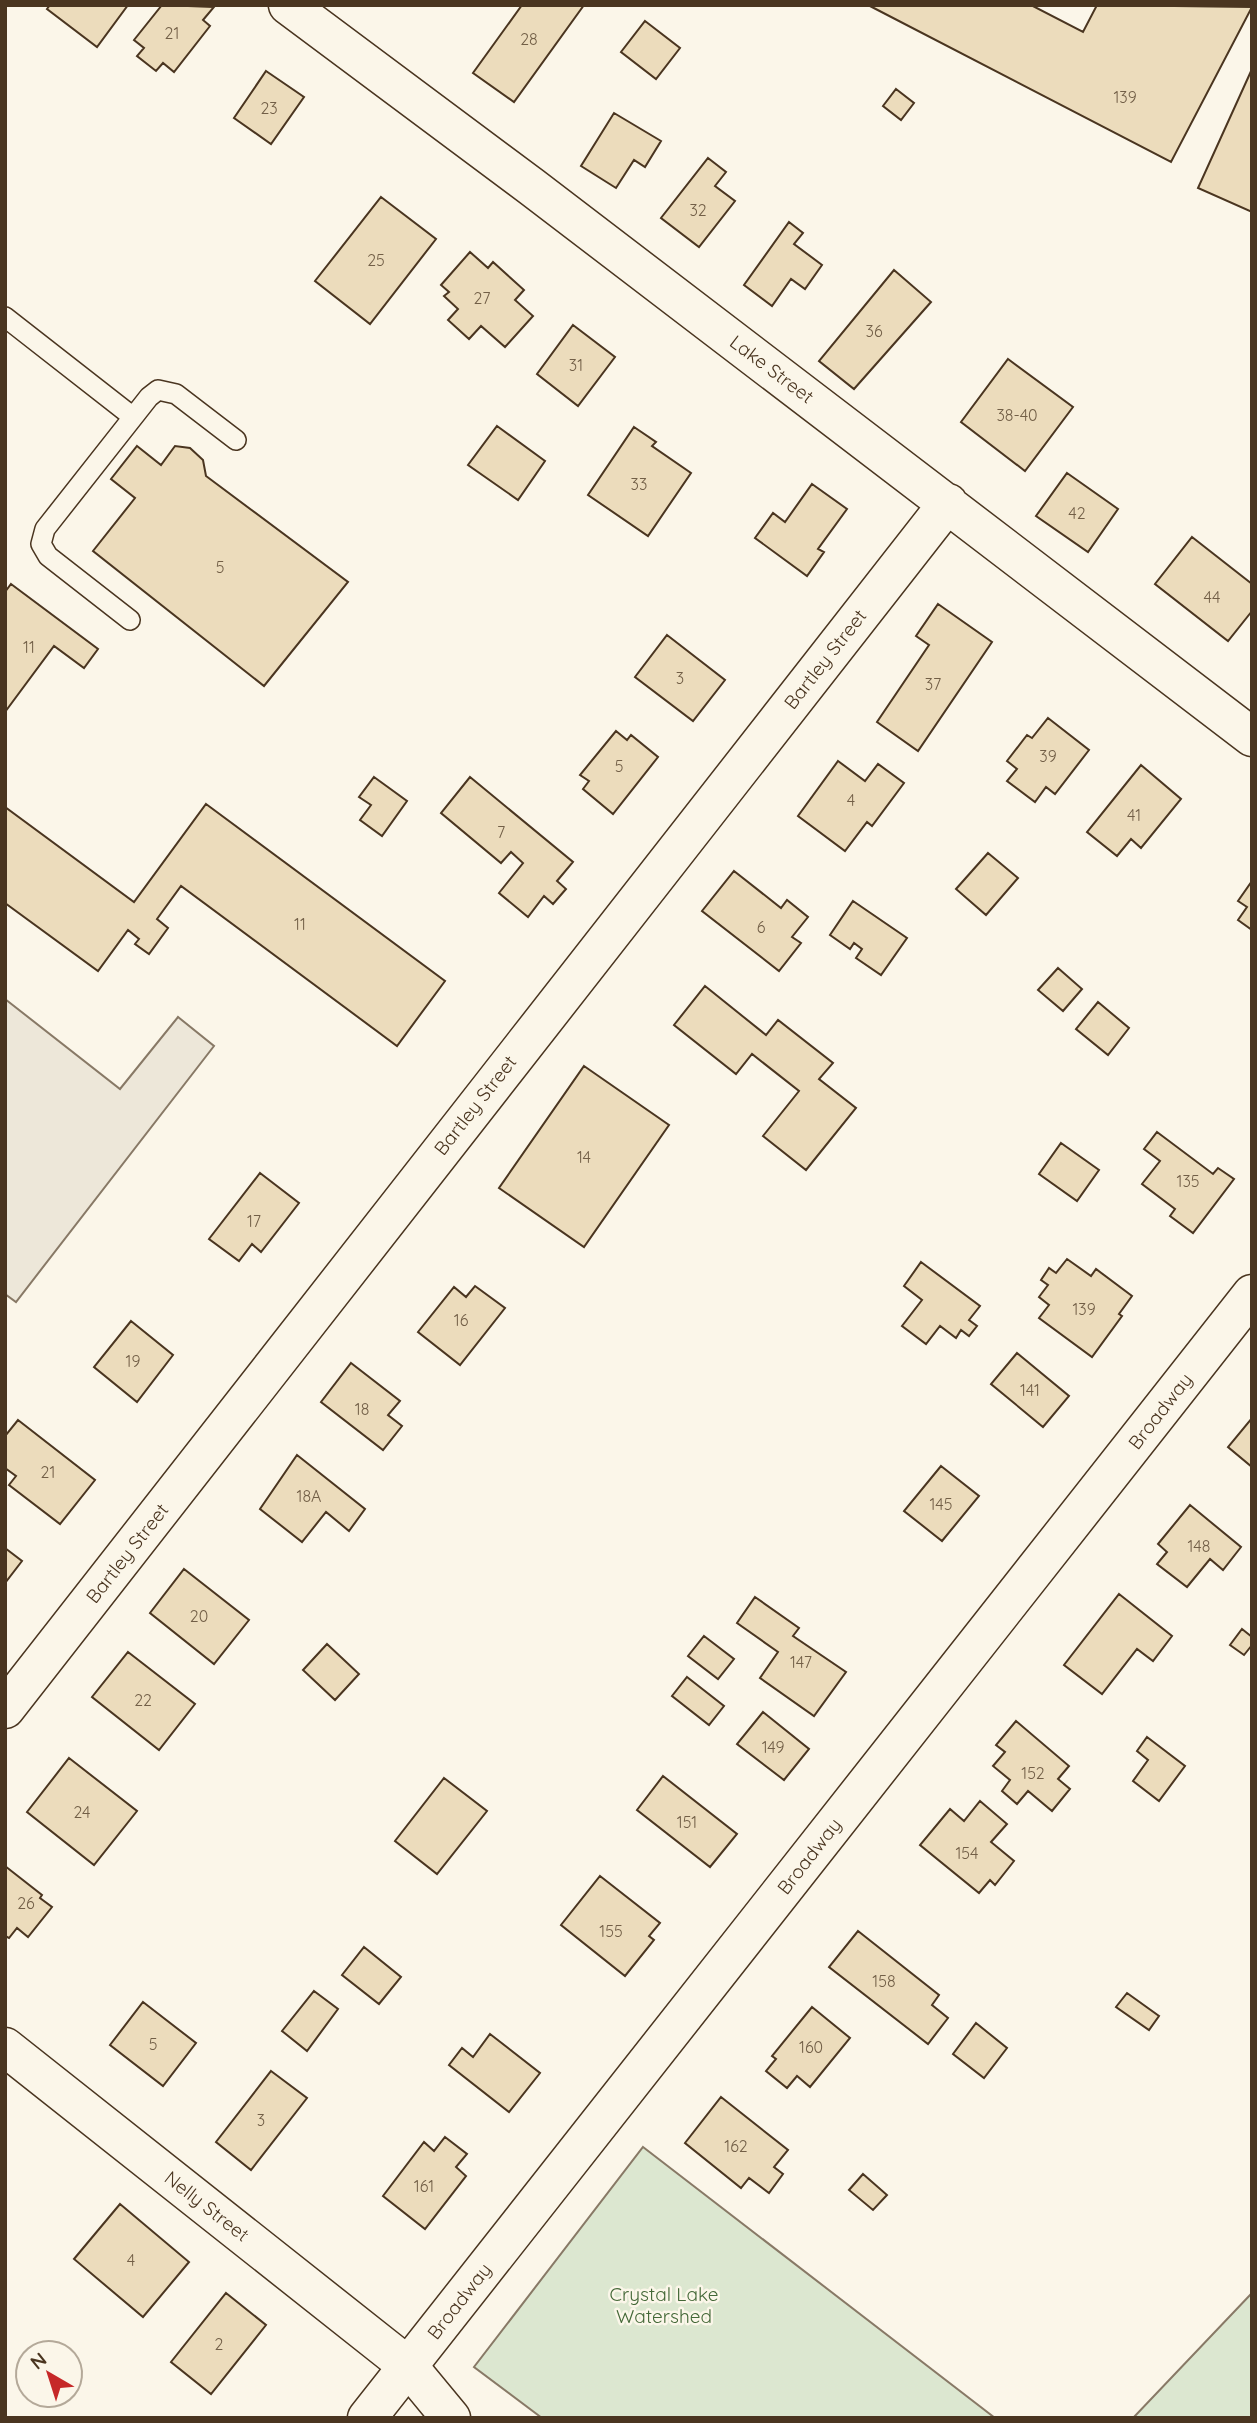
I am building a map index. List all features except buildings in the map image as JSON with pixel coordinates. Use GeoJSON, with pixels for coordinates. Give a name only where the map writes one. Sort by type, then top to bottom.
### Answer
{"type":"FeatureCollection","features":[{"type":"Feature","properties":{"kind":"street","name":"Lake Street"},"geometry":{"type":"LineString","coordinates":[[288,5],[948,503],[1252,737]]}},
{"type":"Feature","properties":{"kind":"street","name":"Bartley Street"},"geometry":{"type":"LineString","coordinates":[[5,1709],[470,1110],[948,503]]}},
{"type":"Feature","properties":{"kind":"street","name":"Broadway"},"geometry":{"type":"LineString","coordinates":[[367,2418],[1252,1294]]}},
{"type":"Feature","properties":{"kind":"street","name":"Nelly Street"},"geometry":{"type":"LineString","coordinates":[[5,2046],[408,2365],[451,2418]]}},
{"type":"Feature","properties":{"kind":"lane"},"geometry":{"type":"LineString","coordinates":[[8,325],[133,417]]}},
{"type":"Feature","properties":{"kind":"lane"},"geometry":{"type":"LineString","coordinates":[[130,620],[48,556],[41,544],[45,529],[152,394],[170,390],[236,440]]}},
{"type":"Feature","properties":{"kind":"green space","name":"Crystal Lake Watershed"},"geometry":{"type":"Polygon","coordinates":[[[643,2147],[995,2418],[542,2418],[474,2367],[643,2147]]]}},
{"type":"Feature","properties":{"kind":"green space"},"geometry":{"type":"Polygon","coordinates":[[[1251,2294],[1252,2418],[1133,2418],[1251,2294]]]}},
{"type":"Feature","properties":{"kind":"shaded area"},"geometry":{"type":"Polygon","coordinates":[[[5,999],[120,1089],[178,1017],[214,1046],[16,1302],[5,1294],[5,999]]]}}]}
